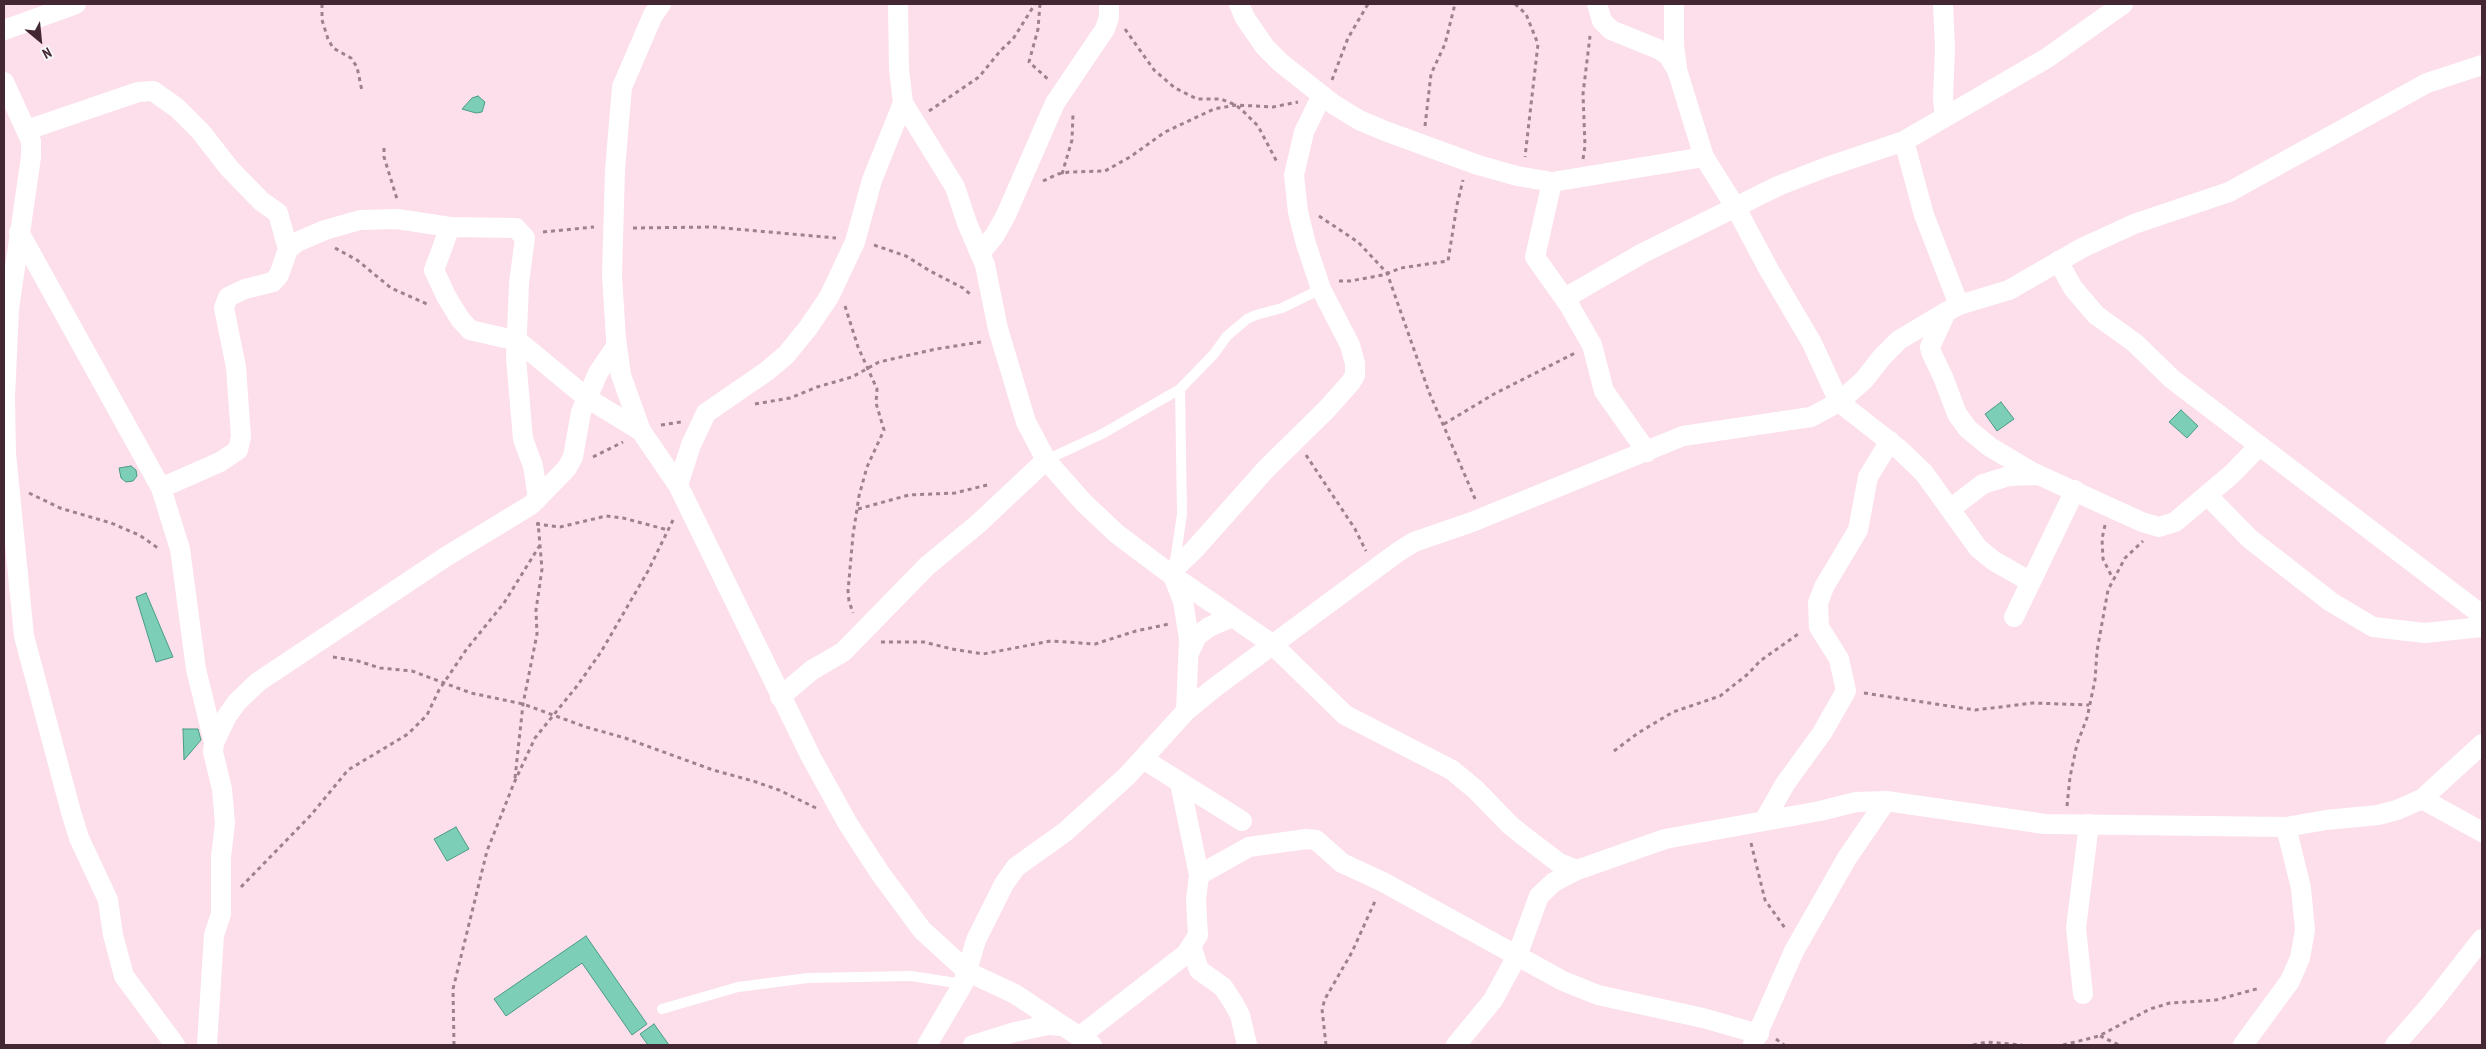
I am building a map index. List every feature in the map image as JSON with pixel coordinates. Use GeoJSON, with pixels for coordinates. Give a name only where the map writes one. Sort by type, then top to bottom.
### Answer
{"type":"FeatureCollection","features":[{"type":"Feature","properties":{"kind":"street"},"geometry":{"type":"LineString","coordinates":[[4,30],[76,4]]}},
{"type":"Feature","properties":{"kind":"street"},"geometry":{"type":"LineString","coordinates":[[660,4],[653,15],[622,86],[617,130],[612,275],[617,346],[622,375],[641,433],[681,490],[780,697],[848,824],[880,873],[922,930],[965,978],[1015,994],[1085,1041],[1192,948],[1198,936],[1196,900],[1199,875],[1180,783]]}},
{"type":"Feature","properties":{"kind":"street"},"geometry":{"type":"LineString","coordinates":[[898,4],[898,62],[903,103],[956,187],[967,223],[985,265],[994,311],[1026,422],[1046,460],[1084,503],[1106,524],[1232,617],[1272,644],[1345,715],[1432,758],[1452,770],[1476,790],[1518,831],[1559,863],[1577,870]]}},
{"type":"Feature","properties":{"kind":"street"},"geometry":{"type":"LineString","coordinates":[[980,253],[995,236],[1006,215],[1044,123],[1085,55],[1105,28],[1109,17],[1109,4]]}},
{"type":"Feature","properties":{"kind":"street"},"geometry":{"type":"LineString","coordinates":[[1239,4],[1245,18],[1265,48],[1323,96],[1359,120],[1466,160],[1517,176],[1552,182],[1704,157]]}},
{"type":"Feature","properties":{"kind":"street"},"geometry":{"type":"LineString","coordinates":[[1674,4],[1674,46],[1677,70],[1704,157],[1736,208],[1769,270],[1812,343],[1839,402],[1890,441],[1924,473],[1978,548],[1994,561],[2031,582]]}},
{"type":"Feature","properties":{"kind":"street"},"geometry":{"type":"LineString","coordinates":[[1942,4],[1945,48],[1943,99],[1946,116]]}},
{"type":"Feature","properties":{"kind":"street"},"geometry":{"type":"LineString","coordinates":[[1565,298],[1643,252],[1787,182],[1904,141],[2040,62],[2123,4]]}},
{"type":"Feature","properties":{"kind":"street"},"geometry":{"type":"LineString","coordinates":[[1597,7],[1602,21],[1611,30],[1658,48],[1668,55],[1677,70]]}},
{"type":"Feature","properties":{"kind":"street"},"geometry":{"type":"LineString","coordinates":[[927,1045],[965,978],[976,940],[1004,884],[1016,867],[1065,832],[1144,759],[1186,711],[1272,644],[1371,571],[1414,542],[1482,518],[1683,436],[1810,417],[1839,402],[1864,380],[1882,357],[1899,340],[1953,309],[2009,290],[2058,261],[2134,224],[2229,192],[2427,83],[2482,65]]}},
{"type":"Feature","properties":{"kind":"street"},"geometry":{"type":"LineString","coordinates":[[4,82],[28,130],[31,141],[31,157],[9,309],[5,398],[8,483],[24,636],[79,838],[108,900],[117,952],[124,976],[175,1045]]}},
{"type":"Feature","properties":{"kind":"street"},"geometry":{"type":"LineString","coordinates":[[28,130],[138,92],[153,91],[177,108],[201,132],[229,168],[260,201],[278,213],[288,249]]}},
{"type":"Feature","properties":{"kind":"street"},"geometry":{"type":"LineString","coordinates":[[1172,573],[1247,489],[1327,409],[1355,375],[1355,363],[1350,344],[1320,286],[1306,244],[1294,175],[1304,132],[1323,96]]}},
{"type":"Feature","properties":{"kind":"street"},"geometry":{"type":"LineString","coordinates":[[681,490],[702,419],[706,413],[767,371],[786,355],[812,322],[837,282],[855,242],[872,180],[903,103]]}},
{"type":"Feature","properties":{"kind":"street"},"geometry":{"type":"LineString","coordinates":[[1904,141],[1924,215],[1953,309],[1930,347],[1931,352],[1957,414],[1968,429],[1990,447],[2040,475],[2142,522],[2160,527],[2175,522],[2232,474],[2259,446]]}},
{"type":"Feature","properties":{"kind":"street"},"geometry":{"type":"LineString","coordinates":[[1552,182],[1535,257],[1565,298],[1592,345],[1604,391],[1647,452]]}},
{"type":"Feature","properties":{"kind":"street"},"geometry":{"type":"LineString","coordinates":[[161,488],[220,462],[238,450],[241,437],[240,406],[236,367],[227,325],[225,303],[234,293],[273,282],[279,275],[288,249],[297,242],[318,233],[360,220],[405,221],[450,226],[516,228],[525,238],[526,246],[519,283],[516,358],[523,439],[534,466],[538,498]]}},
{"type":"Feature","properties":{"kind":"street"},"geometry":{"type":"LineString","coordinates":[[450,226],[434,270],[446,296],[470,330],[518,341],[587,398],[641,433]]}},
{"type":"Feature","properties":{"kind":"street"},"geometry":{"type":"LineString","coordinates":[[19,232],[161,488],[180,549],[196,669],[214,743],[213,758],[222,789],[225,823],[221,857],[221,914],[214,935],[207,1045]]}},
{"type":"Feature","properties":{"kind":"street"},"geometry":{"type":"LineString","coordinates":[[2058,261],[2074,288],[2096,314],[2134,343],[2172,379],[2482,615]]}},
{"type":"Feature","properties":{"kind":"street"},"geometry":{"type":"LineString","coordinates":[[214,743],[236,702],[258,682],[448,556],[531,505],[563,473],[573,457],[581,412],[598,373],[617,346]]}},
{"type":"Feature","properties":{"kind":"street"},"geometry":{"type":"LineString","coordinates":[[1755,823],[1822,733],[1840,706],[1846,691],[1839,659],[1819,627],[1818,603],[1824,587],[1858,530],[1868,477],[1890,441]]}},
{"type":"Feature","properties":{"kind":"street"},"geometry":{"type":"LineString","coordinates":[[780,697],[812,670],[843,652],[927,566],[979,523],[1046,460]]}},
{"type":"Feature","properties":{"kind":"street"},"geometry":{"type":"LineString","coordinates":[[1950,509],[1983,484],[2009,476],[2040,475]]}},
{"type":"Feature","properties":{"kind":"street"},"geometry":{"type":"LineString","coordinates":[[2014,617],[2075,490]]}},
{"type":"Feature","properties":{"kind":"street"},"geometry":{"type":"LineString","coordinates":[[2206,495],[2250,539],[2331,602],[2373,627],[2425,633],[2482,627]]}},
{"type":"Feature","properties":{"kind":"street"},"geometry":{"type":"LineString","coordinates":[[1172,573],[1182,601],[1189,653],[1186,711]]}},
{"type":"Feature","properties":{"kind":"street"},"geometry":{"type":"LineString","coordinates":[[1189,653],[1197,636],[1209,627],[1232,617]]}},
{"type":"Feature","properties":{"kind":"street"},"geometry":{"type":"LineString","coordinates":[[205,703],[236,702]]}},
{"type":"Feature","properties":{"kind":"street"},"geometry":{"type":"LineString","coordinates":[[1456,1045],[1493,1000],[1517,956],[1539,896],[1554,882],[1577,870],[1665,839],[1856,802],[1886,801],[2045,824],[2195,824],[2254,828],[2286,827],[2326,820],[2378,815],[2398,810],[2422,799],[2482,744]]}},
{"type":"Feature","properties":{"kind":"street"},"geometry":{"type":"LineString","coordinates":[[1144,759],[1242,821]]}},
{"type":"Feature","properties":{"kind":"street"},"geometry":{"type":"LineString","coordinates":[[2422,799],[2482,832]]}},
{"type":"Feature","properties":{"kind":"street"},"geometry":{"type":"LineString","coordinates":[[1199,875],[1249,847],[1306,839],[1316,840],[1342,863],[1383,882],[1563,981],[1598,995],[1703,1018],[1755,1039],[1798,944],[1847,858],[1886,801]]}},
{"type":"Feature","properties":{"kind":"street"},"geometry":{"type":"LineString","coordinates":[[2083,994],[2076,928],[2089,824]]}},
{"type":"Feature","properties":{"kind":"street"},"geometry":{"type":"LineString","coordinates":[[2243,1045],[2290,981],[2300,958],[2305,930],[2301,888],[2286,827]]}},
{"type":"Feature","properties":{"kind":"street"},"geometry":{"type":"LineString","coordinates":[[2395,1045],[2482,939]]}},
{"type":"Feature","properties":{"kind":"street"},"geometry":{"type":"LineString","coordinates":[[1192,948],[1199,970],[1224,987],[1234,1004],[1240,1015],[1246,1045]]}},
{"type":"Feature","properties":{"kind":"street"},"geometry":{"type":"LineString","coordinates":[[973,1045],[1023,1030],[1048,1025],[1061,1026]]}},
{"type":"Feature","properties":{"kind":"lane"},"geometry":{"type":"LineString","coordinates":[[1046,460],[1102,434],[1180,388],[1238,325],[1256,315],[1282,308],[1320,286]]}},
{"type":"Feature","properties":{"kind":"lane"},"geometry":{"type":"LineString","coordinates":[[1172,573],[1182,514],[1180,388]]}},
{"type":"Feature","properties":{"kind":"lane"},"geometry":{"type":"LineString","coordinates":[[662,1010],[738,987],[808,978],[911,976],[965,978]]}},
{"type":"Feature","properties":{"kind":"path"},"geometry":{"type":"LineString","coordinates":[[322,4],[322,20],[328,38],[333,48],[351,58],[357,66],[362,91]]}},
{"type":"Feature","properties":{"kind":"path"},"geometry":{"type":"LineString","coordinates":[[914,122],[979,77],[1001,50],[1013,39],[1035,4]]}},
{"type":"Feature","properties":{"kind":"path"},"geometry":{"type":"LineString","coordinates":[[1040,4],[1038,29],[1029,62],[1062,93],[1073,115],[1072,140],[1062,174]]}},
{"type":"Feature","properties":{"kind":"path"},"geometry":{"type":"LineString","coordinates":[[1109,4],[1154,70],[1162,78],[1190,97],[1221,99],[1236,105],[1258,126],[1279,167]]}},
{"type":"Feature","properties":{"kind":"path"},"geometry":{"type":"LineString","coordinates":[[1041,183],[1062,174],[1105,171],[1130,157],[1165,132],[1198,115],[1236,105],[1273,107],[1323,96],[1346,48],[1348,38],[1368,4]]}},
{"type":"Feature","properties":{"kind":"path"},"geometry":{"type":"LineString","coordinates":[[1422,144],[1431,74],[1444,44],[1455,4]]}},
{"type":"Feature","properties":{"kind":"path"},"geometry":{"type":"LineString","coordinates":[[1515,4],[1526,14],[1538,44],[1528,145],[1517,176]]}},
{"type":"Feature","properties":{"kind":"path"},"geometry":{"type":"LineString","coordinates":[[1578,178],[1585,146],[1583,94],[1585,67],[1597,7]]}},
{"type":"Feature","properties":{"kind":"path"},"geometry":{"type":"LineString","coordinates":[[384,148],[384,157],[405,221]]}},
{"type":"Feature","properties":{"kind":"path"},"geometry":{"type":"LineString","coordinates":[[1320,286],[1350,282],[1401,268],[1449,260],[1466,160]]}},
{"type":"Feature","properties":{"kind":"path"},"geometry":{"type":"LineString","coordinates":[[1298,202],[1358,242],[1388,273],[1429,392],[1482,518]]}},
{"type":"Feature","properties":{"kind":"path"},"geometry":{"type":"LineString","coordinates":[[516,228],[533,232],[592,227],[713,227],[759,233],[820,235],[882,247],[906,256],[963,288],[994,311]]}},
{"type":"Feature","properties":{"kind":"path"},"geometry":{"type":"LineString","coordinates":[[318,233],[333,247],[357,260],[391,288],[431,306]]}},
{"type":"Feature","properties":{"kind":"path"},"geometry":{"type":"LineString","coordinates":[[837,282],[877,389],[876,403],[884,430],[867,467],[853,535],[848,591],[856,638]]}},
{"type":"Feature","properties":{"kind":"path"},"geometry":{"type":"LineString","coordinates":[[752,404],[790,398],[817,387],[852,377],[880,362],[936,349],[984,342],[1001,336]]}},
{"type":"Feature","properties":{"kind":"path"},"geometry":{"type":"LineString","coordinates":[[1444,424],[1494,394],[1592,345]]}},
{"type":"Feature","properties":{"kind":"path"},"geometry":{"type":"LineString","coordinates":[[563,473],[604,451],[663,424],[702,419]]}},
{"type":"Feature","properties":{"kind":"path"},"geometry":{"type":"LineString","coordinates":[[1296,440],[1355,529],[1366,551],[1371,571]]}},
{"type":"Feature","properties":{"kind":"path"},"geometry":{"type":"LineString","coordinates":[[8,483],[60,508],[94,517],[140,535],[181,563]]}},
{"type":"Feature","properties":{"kind":"path"},"geometry":{"type":"LineString","coordinates":[[858,509],[901,497],[955,493],[994,483]]}},
{"type":"Feature","properties":{"kind":"path"},"geometry":{"type":"LineString","coordinates":[[454,1045],[453,989],[487,851],[515,782],[535,738],[554,716],[601,652],[648,571],[668,530],[681,490]]}},
{"type":"Feature","properties":{"kind":"path"},"geometry":{"type":"LineString","coordinates":[[515,782],[523,704],[537,634],[536,610],[542,569],[538,525],[538,498]]}},
{"type":"Feature","properties":{"kind":"path"},"geometry":{"type":"LineString","coordinates":[[2109,506],[2102,539],[2103,559],[2113,579]]}},
{"type":"Feature","properties":{"kind":"path"},"geometry":{"type":"LineString","coordinates":[[538,525],[560,527],[606,516],[623,518],[668,530]]}},
{"type":"Feature","properties":{"kind":"path"},"geometry":{"type":"LineString","coordinates":[[2066,824],[2070,777],[2077,744],[2090,705],[2095,680],[2096,651],[2108,590],[2125,558],[2160,527]]}},
{"type":"Feature","properties":{"kind":"path"},"geometry":{"type":"LineString","coordinates":[[221,914],[246,881],[311,815],[348,770],[408,734],[427,715],[443,684],[466,650],[504,603],[540,545]]}},
{"type":"Feature","properties":{"kind":"path"},"geometry":{"type":"LineString","coordinates":[[1614,751],[1638,733],[1673,712],[1720,696],[1748,674],[1760,661],[1818,619]]}},
{"type":"Feature","properties":{"kind":"path"},"geometry":{"type":"LineString","coordinates":[[879,642],[924,642],[983,654],[1051,641],[1095,644],[1148,628],[1186,624]]}},
{"type":"Feature","properties":{"kind":"path"},"geometry":{"type":"LineString","coordinates":[[304,652],[358,661],[380,668],[412,671],[471,693],[523,704],[713,770],[779,790],[848,824]]}},
{"type":"Feature","properties":{"kind":"path"},"geometry":{"type":"LineString","coordinates":[[1846,691],[1975,710],[2033,703],[2090,705]]}},
{"type":"Feature","properties":{"kind":"path"},"geometry":{"type":"LineString","coordinates":[[1755,823],[1765,900],[1798,944]]}},
{"type":"Feature","properties":{"kind":"path"},"geometry":{"type":"LineString","coordinates":[[1325,1044],[1325,1022],[1322,1009],[1325,999],[1352,952],[1383,882]]}},
{"type":"Feature","properties":{"kind":"path"},"geometry":{"type":"LineString","coordinates":[[2063,1045],[2099,1036],[2150,1009],[2170,1003],[2216,1000],[2290,981]]}},
{"type":"Feature","properties":{"kind":"path"},"geometry":{"type":"LineString","coordinates":[[2099,1036],[2119,1045]]}},
{"type":"Feature","properties":{"kind":"path"},"geometry":{"type":"LineString","coordinates":[[1973,1045],[1987,1042],[2022,1045]]}},
{"type":"Feature","properties":{"kind":"building"},"geometry":{"type":"Polygon","coordinates":[[[478,96],[485,102],[482,112],[476,113],[462,109],[472,98],[478,96]]]}},
{"type":"Feature","properties":{"kind":"building"},"geometry":{"type":"Polygon","coordinates":[[[2001,402],[2014,419],[1997,431],[1985,414],[2001,402]]]}},
{"type":"Feature","properties":{"kind":"building"},"geometry":{"type":"Polygon","coordinates":[[[2181,410],[2198,426],[2187,438],[2169,422],[2181,410]]]}},
{"type":"Feature","properties":{"kind":"building"},"geometry":{"type":"Polygon","coordinates":[[[131,466],[136,470],[137,476],[133,481],[126,482],[121,478],[119,468],[131,466]]]}},
{"type":"Feature","properties":{"kind":"building"},"geometry":{"type":"Polygon","coordinates":[[[146,593],[173,657],[156,662],[136,597],[146,593]]]}},
{"type":"Feature","properties":{"kind":"building"},"geometry":{"type":"Polygon","coordinates":[[[183,729],[198,729],[201,740],[184,760],[183,729]]]}},
{"type":"Feature","properties":{"kind":"building"},"geometry":{"type":"Polygon","coordinates":[[[456,827],[469,849],[447,861],[434,839],[456,827]]]}},
{"type":"Feature","properties":{"kind":"building"},"geometry":{"type":"Polygon","coordinates":[[[586,936],[647,1024],[632,1035],[582,963],[506,1016],[494,999],[586,936]]]}},
{"type":"Feature","properties":{"kind":"building"},"geometry":{"type":"Polygon","coordinates":[[[654,1024],[669,1045],[648,1045],[640,1034],[654,1024]]]}}]}
